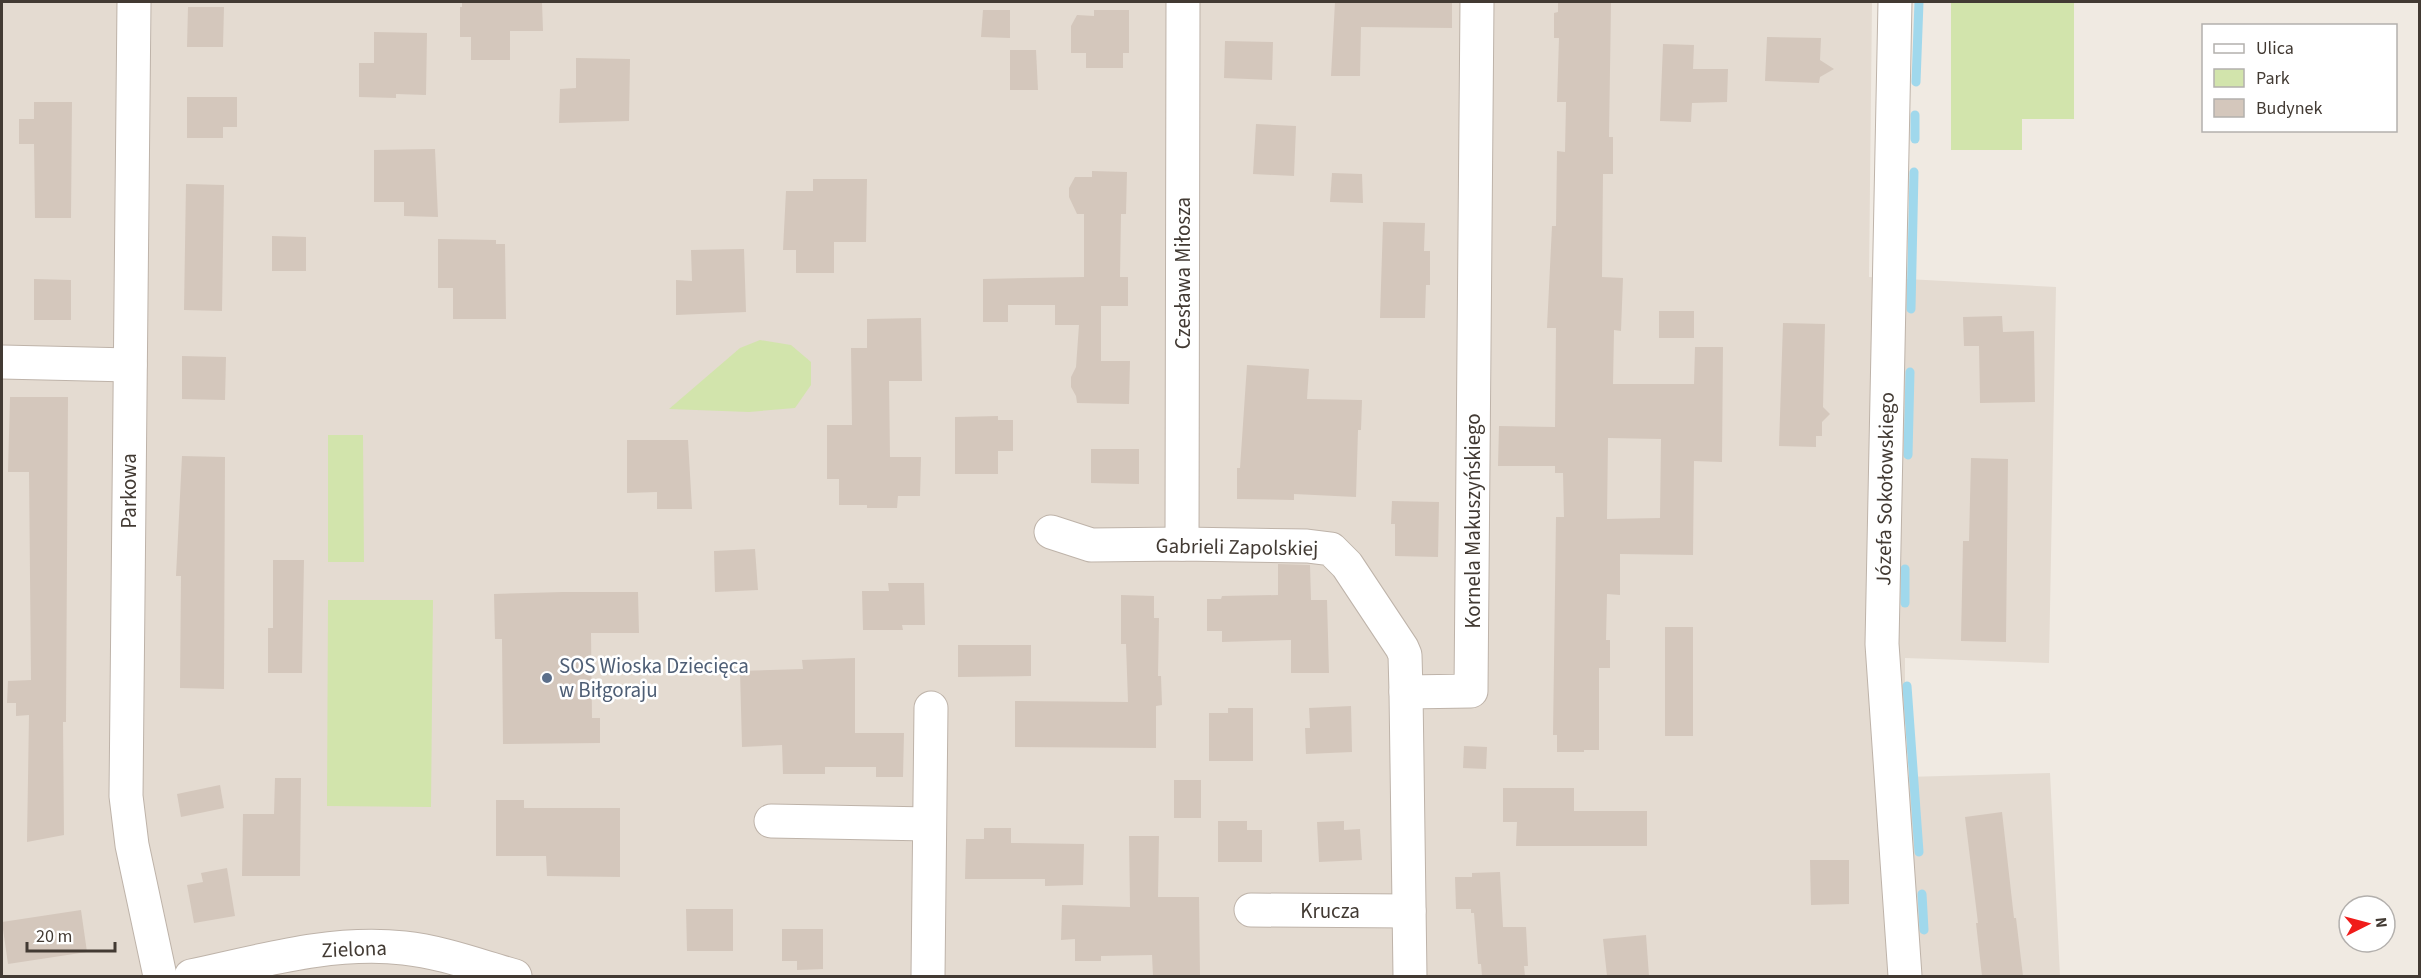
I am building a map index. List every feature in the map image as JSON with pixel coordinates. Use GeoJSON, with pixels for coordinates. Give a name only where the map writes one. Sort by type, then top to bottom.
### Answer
{"type":"FeatureCollection","features":[{"type":"Feature","properties":{"kind":"street","name":"Parkowa"},"geometry":{"type":"LineString","coordinates":[[134,2],[126,796],[132,845],[160,976]]}},
{"type":"Feature","properties":{"kind":"street","name":"Czesława Miłosza"},"geometry":{"type":"LineString","coordinates":[[1182,544],[1183,2]]}},
{"type":"Feature","properties":{"kind":"street","name":"Kornela Makuszyńskiego"},"geometry":{"type":"LineString","coordinates":[[1406,692],[1471,691],[1477,2]]}},
{"type":"Feature","properties":{"kind":"street","name":"Józefa Sokołowskiego"},"geometry":{"type":"LineString","coordinates":[[1895,2],[1882,644],[1905,976]]}},
{"type":"Feature","properties":{"kind":"street"},"geometry":{"type":"LineString","coordinates":[[2,362],[130,365]]}},
{"type":"Feature","properties":{"kind":"street","name":"Gabrieli Zapolskiej"},"geometry":{"type":"LineString","coordinates":[[1051,532],[1091,545],[1308,546],[1330,549],[1347,565],[1402,648],[1405,655],[1406,692]]}},
{"type":"Feature","properties":{"kind":"street"},"geometry":{"type":"LineString","coordinates":[[1406,692],[1410,976]]}},
{"type":"Feature","properties":{"kind":"street"},"geometry":{"type":"LineString","coordinates":[[928,976],[931,708]]}},
{"type":"Feature","properties":{"kind":"street"},"geometry":{"type":"LineString","coordinates":[[771,821],[929,824]]}},
{"type":"Feature","properties":{"kind":"street","name":"Krucza"},"geometry":{"type":"LineString","coordinates":[[1251,910],[1409,911]]}},
{"type":"Feature","properties":{"kind":"street","name":"Zielona"},"geometry":{"type":"LineString","coordinates":[[191,976],[302,952],[367,946],[420,950],[515,976]]}},
{"type":"Feature","properties":{"kind":"shaded area"},"geometry":{"type":"Polygon","coordinates":[[[2,2],[1872,2],[1869,277],[2056,287],[2049,663],[1905,658],[1905,777],[2050,773],[2060,976],[2,976],[2,2]]]}},
{"type":"Feature","properties":{"kind":"green space"},"geometry":{"type":"Polygon","coordinates":[[[1951,2],[2074,2],[2074,119],[2022,119],[2022,150],[1951,150],[1951,2]]]}},
{"type":"Feature","properties":{"kind":"green space"},"geometry":{"type":"Polygon","coordinates":[[[760,340],[791,345],[811,362],[811,385],[795,408],[749,412],[669,409],[740,348],[760,340]]]}},
{"type":"Feature","properties":{"kind":"green space"},"geometry":{"type":"Polygon","coordinates":[[[328,435],[363,435],[364,562],[328,562],[328,435]]]}},
{"type":"Feature","properties":{"kind":"green space"},"geometry":{"type":"Polygon","coordinates":[[[328,600],[433,600],[431,807],[327,806],[328,600]]]}},
{"type":"Feature","properties":{"kind":"building"},"geometry":{"type":"Polygon","coordinates":[[[462,2],[542,2],[543,31],[510,31],[510,60],[471,60],[471,37],[460,37],[462,2]]]}},
{"type":"Feature","properties":{"kind":"building"},"geometry":{"type":"Polygon","coordinates":[[[1335,2],[1452,2],[1452,28],[1361,27],[1360,76],[1331,76],[1335,2]]]}},
{"type":"Feature","properties":{"kind":"building"},"geometry":{"type":"Polygon","coordinates":[[[1558,2],[1611,2],[1609,137],[1613,137],[1613,174],[1603,174],[1602,277],[1623,278],[1621,331],[1614,330],[1613,384],[1694,384],[1695,347],[1723,347],[1722,462],[1694,461],[1693,555],[1620,554],[1620,595],[1607,594],[1606,640],[1610,640],[1610,668],[1599,668],[1599,750],[1584,750],[1584,752],[1557,752],[1557,735],[1553,735],[1556,517],[1564,517],[1563,473],[1555,473],[1555,466],[1498,466],[1499,426],[1555,427],[1556,328],[1547,328],[1552,226],[1556,226],[1557,151],[1565,152],[1566,102],[1557,102],[1559,38],[1554,38],[1554,13],[1558,12],[1558,2]],[[1608,438],[1607,519],[1660,518],[1661,439],[1608,438]]]}},
{"type":"Feature","properties":{"kind":"building"},"geometry":{"type":"Polygon","coordinates":[[[188,7],[224,7],[223,47],[187,47],[188,7]]]}},
{"type":"Feature","properties":{"kind":"building"},"geometry":{"type":"Polygon","coordinates":[[[983,10],[1010,10],[1010,38],[981,37],[983,10]]]}},
{"type":"Feature","properties":{"kind":"building"},"geometry":{"type":"Polygon","coordinates":[[[1094,10],[1129,10],[1129,53],[1123,53],[1123,68],[1086,68],[1086,53],[1071,53],[1071,26],[1077,15],[1094,16],[1094,10]]]}},
{"type":"Feature","properties":{"kind":"building"},"geometry":{"type":"Polygon","coordinates":[[[374,32],[427,33],[426,95],[396,94],[396,98],[359,97],[359,63],[374,63],[374,32]]]}},
{"type":"Feature","properties":{"kind":"building"},"geometry":{"type":"Polygon","coordinates":[[[1767,37],[1821,38],[1820,60],[1834,69],[1820,77],[1819,83],[1765,81],[1767,37]]]}},
{"type":"Feature","properties":{"kind":"building"},"geometry":{"type":"Polygon","coordinates":[[[1225,41],[1273,42],[1272,80],[1224,78],[1225,41]]]}},
{"type":"Feature","properties":{"kind":"building"},"geometry":{"type":"Polygon","coordinates":[[[1663,44],[1694,45],[1693,69],[1728,69],[1727,102],[1692,103],[1691,122],[1660,121],[1663,44]]]}},
{"type":"Feature","properties":{"kind":"building"},"geometry":{"type":"Polygon","coordinates":[[[1010,50],[1036,50],[1038,90],[1010,90],[1010,50]]]}},
{"type":"Feature","properties":{"kind":"building"},"geometry":{"type":"Polygon","coordinates":[[[576,58],[630,59],[629,121],[559,123],[560,89],[576,88],[576,58]]]}},
{"type":"Feature","properties":{"kind":"building"},"geometry":{"type":"Polygon","coordinates":[[[187,97],[237,97],[237,127],[223,127],[223,138],[187,138],[187,97]]]}},
{"type":"Feature","properties":{"kind":"building"},"geometry":{"type":"Polygon","coordinates":[[[34,102],[72,102],[71,218],[35,218],[34,144],[19,144],[19,119],[34,119],[34,102]]]}},
{"type":"Feature","properties":{"kind":"building"},"geometry":{"type":"Polygon","coordinates":[[[1256,124],[1296,126],[1294,176],[1253,174],[1256,124]]]}},
{"type":"Feature","properties":{"kind":"building"},"geometry":{"type":"Polygon","coordinates":[[[435,149],[438,217],[404,216],[404,202],[374,202],[374,150],[435,149]]]}},
{"type":"Feature","properties":{"kind":"building"},"geometry":{"type":"Polygon","coordinates":[[[1092,171],[1127,172],[1126,214],[1121,214],[1120,277],[1128,277],[1128,306],[1101,306],[1101,361],[1130,361],[1129,404],[1077,403],[1071,387],[1071,377],[1076,367],[1079,325],[1055,325],[1055,305],[1008,305],[1008,322],[983,322],[983,279],[1084,277],[1084,214],[1077,214],[1069,197],[1069,188],[1075,177],[1092,177],[1092,171]]]}},
{"type":"Feature","properties":{"kind":"building"},"geometry":{"type":"Polygon","coordinates":[[[1332,173],[1362,174],[1363,203],[1330,202],[1332,173]]]}},
{"type":"Feature","properties":{"kind":"building"},"geometry":{"type":"Polygon","coordinates":[[[813,179],[867,179],[866,242],[834,242],[834,273],[796,273],[796,250],[783,250],[786,191],[813,191],[813,179]]]}},
{"type":"Feature","properties":{"kind":"building"},"geometry":{"type":"Polygon","coordinates":[[[186,184],[224,185],[222,311],[184,310],[186,184]]]}},
{"type":"Feature","properties":{"kind":"building"},"geometry":{"type":"Polygon","coordinates":[[[1383,222],[1425,223],[1424,251],[1430,251],[1430,285],[1426,285],[1425,318],[1380,318],[1383,222]]]}},
{"type":"Feature","properties":{"kind":"building"},"geometry":{"type":"Polygon","coordinates":[[[272,236],[306,237],[306,271],[272,271],[272,236]]]}},
{"type":"Feature","properties":{"kind":"building"},"geometry":{"type":"Polygon","coordinates":[[[438,239],[496,240],[496,244],[505,244],[506,319],[453,319],[453,288],[438,288],[438,239]]]}},
{"type":"Feature","properties":{"kind":"building"},"geometry":{"type":"Polygon","coordinates":[[[744,249],[746,312],[676,315],[676,280],[692,281],[691,250],[744,249]]]}},
{"type":"Feature","properties":{"kind":"building"},"geometry":{"type":"Polygon","coordinates":[[[34,279],[71,280],[71,320],[34,320],[34,279]]]}},
{"type":"Feature","properties":{"kind":"building"},"geometry":{"type":"Polygon","coordinates":[[[1659,311],[1694,311],[1694,338],[1659,338],[1659,311]]]}},
{"type":"Feature","properties":{"kind":"building"},"geometry":{"type":"Polygon","coordinates":[[[2002,316],[2003,332],[2034,331],[2035,402],[1980,403],[1979,346],[1964,346],[1963,317],[2002,316]]]}},
{"type":"Feature","properties":{"kind":"building"},"geometry":{"type":"Polygon","coordinates":[[[921,318],[922,381],[889,381],[890,457],[921,457],[920,496],[898,496],[897,508],[839,505],[839,479],[827,479],[827,425],[852,425],[851,348],[867,348],[867,319],[921,318]]]}},
{"type":"Feature","properties":{"kind":"building"},"geometry":{"type":"Polygon","coordinates":[[[1783,323],[1825,324],[1823,407],[1830,414],[1822,422],[1822,436],[1816,436],[1816,447],[1779,446],[1783,323]]]}},
{"type":"Feature","properties":{"kind":"building"},"geometry":{"type":"Polygon","coordinates":[[[182,356],[226,357],[225,400],[182,399],[182,356]]]}},
{"type":"Feature","properties":{"kind":"building"},"geometry":{"type":"Polygon","coordinates":[[[1247,365],[1309,369],[1307,399],[1362,400],[1361,430],[1358,430],[1356,497],[1294,494],[1294,500],[1237,499],[1237,468],[1240,468],[1247,365]]]}},
{"type":"Feature","properties":{"kind":"building"},"geometry":{"type":"Polygon","coordinates":[[[10,397],[68,397],[66,722],[63,722],[64,835],[27,842],[29,715],[16,716],[16,703],[7,703],[8,681],[31,680],[29,472],[8,472],[10,397]]]}},
{"type":"Feature","properties":{"kind":"building"},"geometry":{"type":"Polygon","coordinates":[[[998,416],[998,420],[1013,420],[1013,451],[998,451],[998,474],[955,474],[955,417],[998,416]]]}},
{"type":"Feature","properties":{"kind":"building"},"geometry":{"type":"Polygon","coordinates":[[[627,440],[688,440],[692,509],[657,509],[657,492],[627,493],[627,440]]]}},
{"type":"Feature","properties":{"kind":"building"},"geometry":{"type":"Polygon","coordinates":[[[1091,449],[1139,449],[1139,484],[1091,483],[1091,449]]]}},
{"type":"Feature","properties":{"kind":"building"},"geometry":{"type":"Polygon","coordinates":[[[182,456],[225,457],[224,689],[180,688],[181,576],[176,576],[182,456]]]}},
{"type":"Feature","properties":{"kind":"building"},"geometry":{"type":"Polygon","coordinates":[[[1971,458],[2008,459],[2006,642],[1961,641],[1963,541],[1969,541],[1971,458]]]}},
{"type":"Feature","properties":{"kind":"building"},"geometry":{"type":"Polygon","coordinates":[[[1392,501],[1439,502],[1438,557],[1395,556],[1395,524],[1391,524],[1392,501]]]}},
{"type":"Feature","properties":{"kind":"building"},"geometry":{"type":"Polygon","coordinates":[[[755,549],[758,590],[715,592],[714,551],[755,549]]]}},
{"type":"Feature","properties":{"kind":"building"},"geometry":{"type":"Polygon","coordinates":[[[273,560],[304,560],[302,673],[268,673],[268,628],[273,628],[273,560]]]}},
{"type":"Feature","properties":{"kind":"building"},"geometry":{"type":"Polygon","coordinates":[[[1278,564],[1310,565],[1311,600],[1327,600],[1329,673],[1291,673],[1291,640],[1222,642],[1222,631],[1207,631],[1207,599],[1221,599],[1222,596],[1278,595],[1278,564]]]}},
{"type":"Feature","properties":{"kind":"building"},"geometry":{"type":"Polygon","coordinates":[[[888,583],[924,583],[925,625],[902,625],[903,630],[863,630],[862,591],[889,591],[888,583]]]}},
{"type":"Feature","properties":{"kind":"building","name":"SOS Wioska Dziecięca w Biłgoraju"},"geometry":{"type":"Polygon","coordinates":[[[638,592],[639,633],[591,633],[592,718],[600,718],[600,743],[503,744],[502,639],[495,639],[494,594],[638,592]]]}},
{"type":"Feature","properties":{"kind":"building"},"geometry":{"type":"Polygon","coordinates":[[[1121,595],[1154,596],[1154,618],[1159,618],[1158,676],[1161,676],[1162,705],[1156,706],[1156,748],[1015,747],[1015,701],[1128,702],[1126,644],[1121,644],[1121,595]]]}},
{"type":"Feature","properties":{"kind":"building"},"geometry":{"type":"Polygon","coordinates":[[[1665,627],[1693,627],[1693,736],[1665,736],[1665,627]]]}},
{"type":"Feature","properties":{"kind":"building"},"geometry":{"type":"Polygon","coordinates":[[[958,645],[1031,645],[1031,676],[958,677],[958,645]]]}},
{"type":"Feature","properties":{"kind":"building"},"geometry":{"type":"Polygon","coordinates":[[[855,658],[855,733],[904,733],[903,777],[876,777],[876,767],[825,767],[825,774],[783,774],[782,745],[742,747],[740,671],[803,669],[802,660],[855,658]]]}},
{"type":"Feature","properties":{"kind":"building"},"geometry":{"type":"Polygon","coordinates":[[[1351,706],[1352,752],[1306,754],[1305,728],[1310,728],[1309,708],[1351,706]]]}},
{"type":"Feature","properties":{"kind":"building"},"geometry":{"type":"Polygon","coordinates":[[[1228,708],[1253,708],[1253,761],[1209,761],[1209,713],[1228,713],[1228,708]]]}},
{"type":"Feature","properties":{"kind":"building"},"geometry":{"type":"Polygon","coordinates":[[[1464,746],[1487,747],[1486,769],[1463,768],[1464,746]]]}},
{"type":"Feature","properties":{"kind":"building"},"geometry":{"type":"Polygon","coordinates":[[[275,778],[301,778],[300,876],[242,876],[243,814],[274,814],[275,778]]]}},
{"type":"Feature","properties":{"kind":"building"},"geometry":{"type":"Polygon","coordinates":[[[1174,780],[1201,780],[1201,818],[1174,818],[1174,780]]]}},
{"type":"Feature","properties":{"kind":"building"},"geometry":{"type":"Polygon","coordinates":[[[220,785],[224,808],[181,817],[177,794],[220,785]]]}},
{"type":"Feature","properties":{"kind":"building"},"geometry":{"type":"Polygon","coordinates":[[[1503,788],[1574,788],[1574,811],[1647,811],[1647,846],[1516,846],[1517,822],[1503,822],[1503,788]]]}},
{"type":"Feature","properties":{"kind":"building"},"geometry":{"type":"Polygon","coordinates":[[[496,800],[524,800],[524,808],[620,808],[620,877],[547,876],[546,856],[496,856],[496,800]]]}},
{"type":"Feature","properties":{"kind":"building"},"geometry":{"type":"Polygon","coordinates":[[[2002,812],[2023,976],[1982,976],[1965,817],[2002,812]]]}},
{"type":"Feature","properties":{"kind":"building"},"geometry":{"type":"Polygon","coordinates":[[[1218,821],[1247,821],[1247,830],[1262,830],[1262,862],[1218,862],[1218,821]]]}},
{"type":"Feature","properties":{"kind":"building"},"geometry":{"type":"Polygon","coordinates":[[[1344,821],[1344,830],[1360,829],[1362,860],[1319,862],[1317,822],[1344,821]]]}},
{"type":"Feature","properties":{"kind":"building"},"geometry":{"type":"Polygon","coordinates":[[[984,828],[1011,828],[1011,843],[1084,844],[1083,885],[1045,886],[1045,879],[965,879],[966,839],[984,839],[984,828]]]}},
{"type":"Feature","properties":{"kind":"building"},"geometry":{"type":"Polygon","coordinates":[[[1129,836],[1159,836],[1158,897],[1199,897],[1200,976],[1153,976],[1152,955],[1101,956],[1101,961],[1075,961],[1075,939],[1061,940],[1062,905],[1130,907],[1129,836]]]}},
{"type":"Feature","properties":{"kind":"building"},"geometry":{"type":"Polygon","coordinates":[[[1810,860],[1849,860],[1849,904],[1811,905],[1810,860]]]}},
{"type":"Feature","properties":{"kind":"building"},"geometry":{"type":"Polygon","coordinates":[[[227,868],[235,916],[194,923],[187,885],[203,882],[201,873],[227,868]]]}},
{"type":"Feature","properties":{"kind":"building"},"geometry":{"type":"Polygon","coordinates":[[[1500,872],[1503,927],[1526,927],[1528,966],[1524,966],[1525,976],[1482,976],[1481,964],[1478,964],[1474,913],[1471,913],[1471,909],[1456,909],[1455,877],[1472,877],[1472,873],[1500,872]]]}},
{"type":"Feature","properties":{"kind":"building"},"geometry":{"type":"Polygon","coordinates":[[[686,909],[733,909],[733,951],[687,951],[686,909]]]}},
{"type":"Feature","properties":{"kind":"building"},"geometry":{"type":"Polygon","coordinates":[[[81,910],[87,952],[8,964],[2,922],[81,910]]]}},
{"type":"Feature","properties":{"kind":"building"},"geometry":{"type":"Polygon","coordinates":[[[782,929],[823,929],[823,969],[797,970],[797,961],[782,961],[782,929]]]}},
{"type":"Feature","properties":{"kind":"building"},"geometry":{"type":"Polygon","coordinates":[[[1646,935],[1649,976],[1607,976],[1603,939],[1646,935]]]}},
{"type":"Feature","properties":{"kind":"waterway"},"geometry":{"type":"LineString","coordinates":[[1916,82],[1919,2]]}},
{"type":"Feature","properties":{"kind":"waterway"},"geometry":{"type":"LineString","coordinates":[[1915,115],[1915,139]]}},
{"type":"Feature","properties":{"kind":"waterway"},"geometry":{"type":"LineString","coordinates":[[1911,309],[1914,172]]}},
{"type":"Feature","properties":{"kind":"waterway"},"geometry":{"type":"LineString","coordinates":[[1908,455],[1910,372]]}},
{"type":"Feature","properties":{"kind":"waterway"},"geometry":{"type":"LineString","coordinates":[[1905,569],[1905,603]]}},
{"type":"Feature","properties":{"kind":"waterway"},"geometry":{"type":"LineString","coordinates":[[1907,686],[1919,852]]}},
{"type":"Feature","properties":{"kind":"waterway"},"geometry":{"type":"LineString","coordinates":[[1922,894],[1924,930]]}},
{"type":"Feature","properties":{"kind":"place","name":"SOS Wioska Dziecięca w Biłgoraju"},"geometry":{"type":"Point","coordinates":[547,678]}}]}
